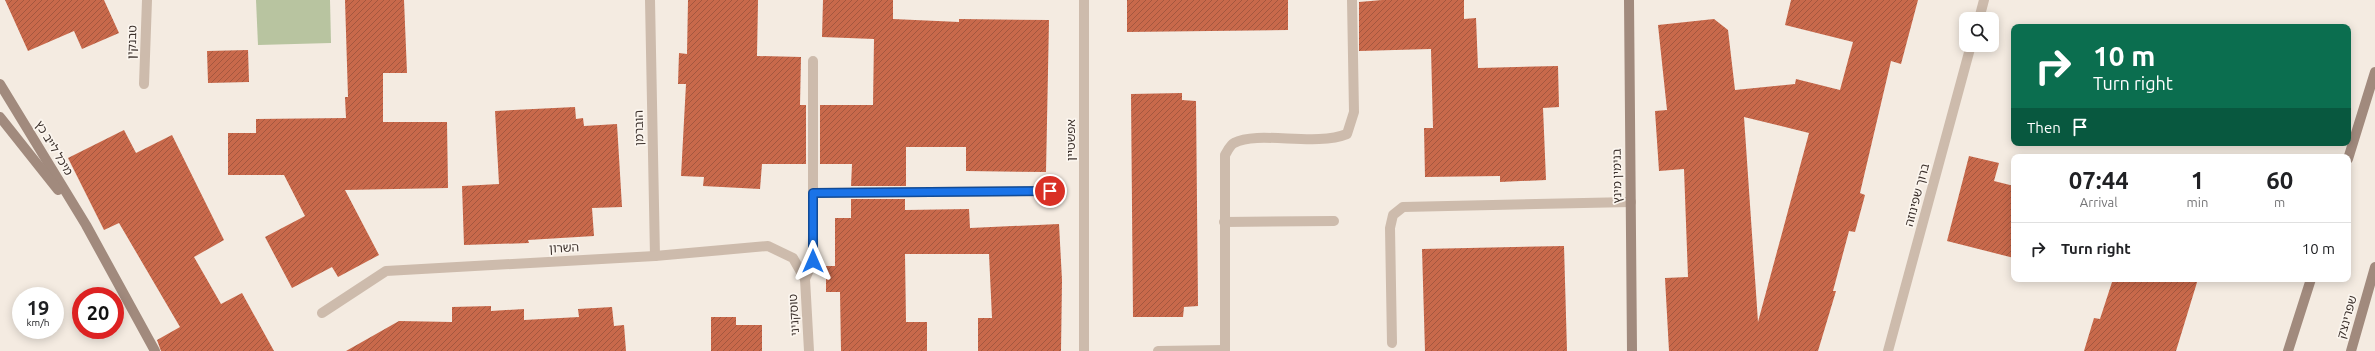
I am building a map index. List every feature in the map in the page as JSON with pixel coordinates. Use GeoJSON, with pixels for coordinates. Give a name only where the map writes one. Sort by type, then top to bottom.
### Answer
{"type":"FeatureCollection","features":[{"type":"Feature","properties":{"kind":"street","name":"טבנקין"},"geometry":{"type":"LineString","coordinates":[[144,84],[147,0]]}},
{"type":"Feature","properties":{"kind":"street","name":"הוברמן"},"geometry":{"type":"LineString","coordinates":[[650,0],[654,256]]}},
{"type":"Feature","properties":{"kind":"street","name":"אפשטיין"},"geometry":{"type":"LineString","coordinates":[[1084,0],[1084,351]]}},
{"type":"Feature","properties":{"kind":"street"},"geometry":{"type":"LineString","coordinates":[[1158,351],[1225,350],[1224,155],[1234,144],[1251,139],[1334,140],[1347,134],[1354,112],[1352,0]]}},
{"type":"Feature","properties":{"kind":"street","name":"בנימין מינץ"},"geometry":{"type":"LineString","coordinates":[[1629,0],[1632,351]]}},
{"type":"Feature","properties":{"kind":"street"},"geometry":{"type":"LineString","coordinates":[[1981,12],[1984,0]]}},
{"type":"Feature","properties":{"kind":"street","name":"ברוך שפינוזה"},"geometry":{"type":"LineString","coordinates":[[1888,351],[1970,52]]}},
{"type":"Feature","properties":{"kind":"street"},"geometry":{"type":"LineString","coordinates":[[805,279],[813,261],[813,61]]}},
{"type":"Feature","properties":{"kind":"street"},"geometry":{"type":"LineString","coordinates":[[2350,154],[2375,72]]}},
{"type":"Feature","properties":{"kind":"street","name":"מיכל לייב כץ"},"geometry":{"type":"LineString","coordinates":[[0,84],[86,225],[154,351]]}},
{"type":"Feature","properties":{"kind":"street","name":"מיכל לייב כץ"},"geometry":{"type":"LineString","coordinates":[[0,117],[86,225]]}},
{"type":"Feature","properties":{"kind":"street"},"geometry":{"type":"LineString","coordinates":[[813,193],[1050,191]]}},
{"type":"Feature","properties":{"kind":"street"},"geometry":{"type":"LineString","coordinates":[[1392,343],[1390,228],[1393,215],[1403,207],[1630,202]]}},
{"type":"Feature","properties":{"kind":"street"},"geometry":{"type":"LineString","coordinates":[[1224,222],[1334,221]]}},
{"type":"Feature","properties":{"kind":"street","name":"השרון"},"geometry":{"type":"LineString","coordinates":[[322,313],[386,270],[654,256],[768,246],[793,258],[805,279]]}},
{"type":"Feature","properties":{"kind":"street","name":"שפרינצק"},"geometry":{"type":"LineString","coordinates":[[2351,351],[2375,267]]}},
{"type":"Feature","properties":{"kind":"street","name":"טוסקניני"},"geometry":{"type":"LineString","coordinates":[[805,279],[809,351]]}},
{"type":"Feature","properties":{"kind":"street"},"geometry":{"type":"LineString","coordinates":[[2288,351],[2310,282]]}},
{"type":"Feature","properties":{"kind":"green space"},"geometry":{"type":"Polygon","coordinates":[[[256,0],[330,0],[331,43],[258,45],[256,0]]]}},
{"type":"Feature","properties":{"kind":"building"},"geometry":{"type":"Polygon","coordinates":[[[5,0],[104,0],[119,33],[82,49],[74,31],[28,51],[5,0]]]}},
{"type":"Feature","properties":{"kind":"building"},"geometry":{"type":"Polygon","coordinates":[[[345,0],[404,0],[407,73],[383,73],[383,122],[447,122],[448,188],[345,190],[379,255],[338,277],[332,267],[292,288],[265,237],[305,216],[284,175],[228,175],[228,133],[256,133],[256,119],[346,118],[345,97],[348,97],[345,0]]]}},
{"type":"Feature","properties":{"kind":"building"},"geometry":{"type":"Polygon","coordinates":[[[688,0],[758,0],[757,56],[801,57],[800,105],[806,105],[806,164],[762,164],[760,189],[703,186],[704,177],[681,176],[686,84],[678,84],[679,53],[687,54],[688,0]]]}},
{"type":"Feature","properties":{"kind":"building"},"geometry":{"type":"Polygon","coordinates":[[[823,0],[893,0],[893,19],[959,22],[959,19],[1049,20],[1046,172],[966,171],[966,147],[906,147],[906,186],[851,186],[852,164],[820,164],[820,105],[873,105],[874,39],[822,37],[823,0]]]}},
{"type":"Feature","properties":{"kind":"building"},"geometry":{"type":"Polygon","coordinates":[[[1127,0],[1288,0],[1288,30],[1127,32],[1127,0]]]}},
{"type":"Feature","properties":{"kind":"building"},"geometry":{"type":"Polygon","coordinates":[[[1382,0],[1464,0],[1464,19],[1476,18],[1478,68],[1558,66],[1559,107],[1543,108],[1546,180],[1500,182],[1500,176],[1425,177],[1424,128],[1433,128],[1431,49],[1359,51],[1359,2],[1382,0]]]}},
{"type":"Feature","properties":{"kind":"building"},"geometry":{"type":"Polygon","coordinates":[[[1791,0],[1918,0],[1901,64],[1891,61],[1860,193],[1865,195],[1855,232],[1849,231],[1833,291],[1836,291],[1818,351],[1669,351],[1665,278],[1688,277],[1684,169],[1659,171],[1655,111],[1667,110],[1658,25],[1714,19],[1728,30],[1735,90],[1795,84],[1796,79],[1840,90],[1853,42],[1785,25],[1791,0]],[[1744,117],[1758,322],[1809,133],[1744,117]]]}},
{"type":"Feature","properties":{"kind":"building"},"geometry":{"type":"Polygon","coordinates":[[[248,50],[249,82],[208,83],[207,51],[248,50]]]}},
{"type":"Feature","properties":{"kind":"building"},"geometry":{"type":"Polygon","coordinates":[[[1182,93],[1182,100],[1196,101],[1198,306],[1184,307],[1183,317],[1133,317],[1131,94],[1182,93]]]}},
{"type":"Feature","properties":{"kind":"building"},"geometry":{"type":"Polygon","coordinates":[[[575,107],[576,119],[583,118],[584,126],[617,124],[622,207],[592,208],[594,236],[528,240],[529,243],[464,245],[462,186],[499,184],[495,111],[575,107]]]}},
{"type":"Feature","properties":{"kind":"building"},"geometry":{"type":"Polygon","coordinates":[[[124,130],[136,153],[172,135],[224,240],[194,257],[221,304],[242,293],[274,351],[161,351],[157,340],[180,327],[119,223],[104,230],[68,158],[124,130]]]}},
{"type":"Feature","properties":{"kind":"building"},"geometry":{"type":"Polygon","coordinates":[[[1969,156],[1999,163],[1994,181],[2011,185],[2011,257],[1947,241],[1969,156]]]}},
{"type":"Feature","properties":{"kind":"building"},"geometry":{"type":"Polygon","coordinates":[[[851,199],[905,199],[905,210],[969,209],[970,228],[1059,224],[1062,280],[1061,351],[978,351],[978,318],[992,318],[989,254],[905,254],[906,322],[927,322],[927,351],[841,351],[840,292],[826,292],[826,266],[835,266],[835,218],[851,218],[851,199]]]}},
{"type":"Feature","properties":{"kind":"building"},"geometry":{"type":"Polygon","coordinates":[[[1564,246],[1567,351],[1425,351],[1422,249],[1564,246]]]}},
{"type":"Feature","properties":{"kind":"building"},"geometry":{"type":"Polygon","coordinates":[[[2112,282],[2197,282],[2176,351],[2084,351],[2094,318],[2100,319],[2112,282]]]}},
{"type":"Feature","properties":{"kind":"building"},"geometry":{"type":"Polygon","coordinates":[[[491,306],[491,311],[524,309],[524,320],[579,317],[578,309],[612,307],[614,326],[624,325],[626,351],[346,351],[399,321],[452,322],[452,307],[491,306]]]}},
{"type":"Feature","properties":{"kind":"building"},"geometry":{"type":"Polygon","coordinates":[[[711,317],[736,317],[736,325],[762,325],[762,351],[711,351],[711,317]]]}},
{"type":"Feature","properties":{"kind":"route"},"geometry":{"type":"LineString","coordinates":[[813,261],[813,193],[1050,191]]}}]}
